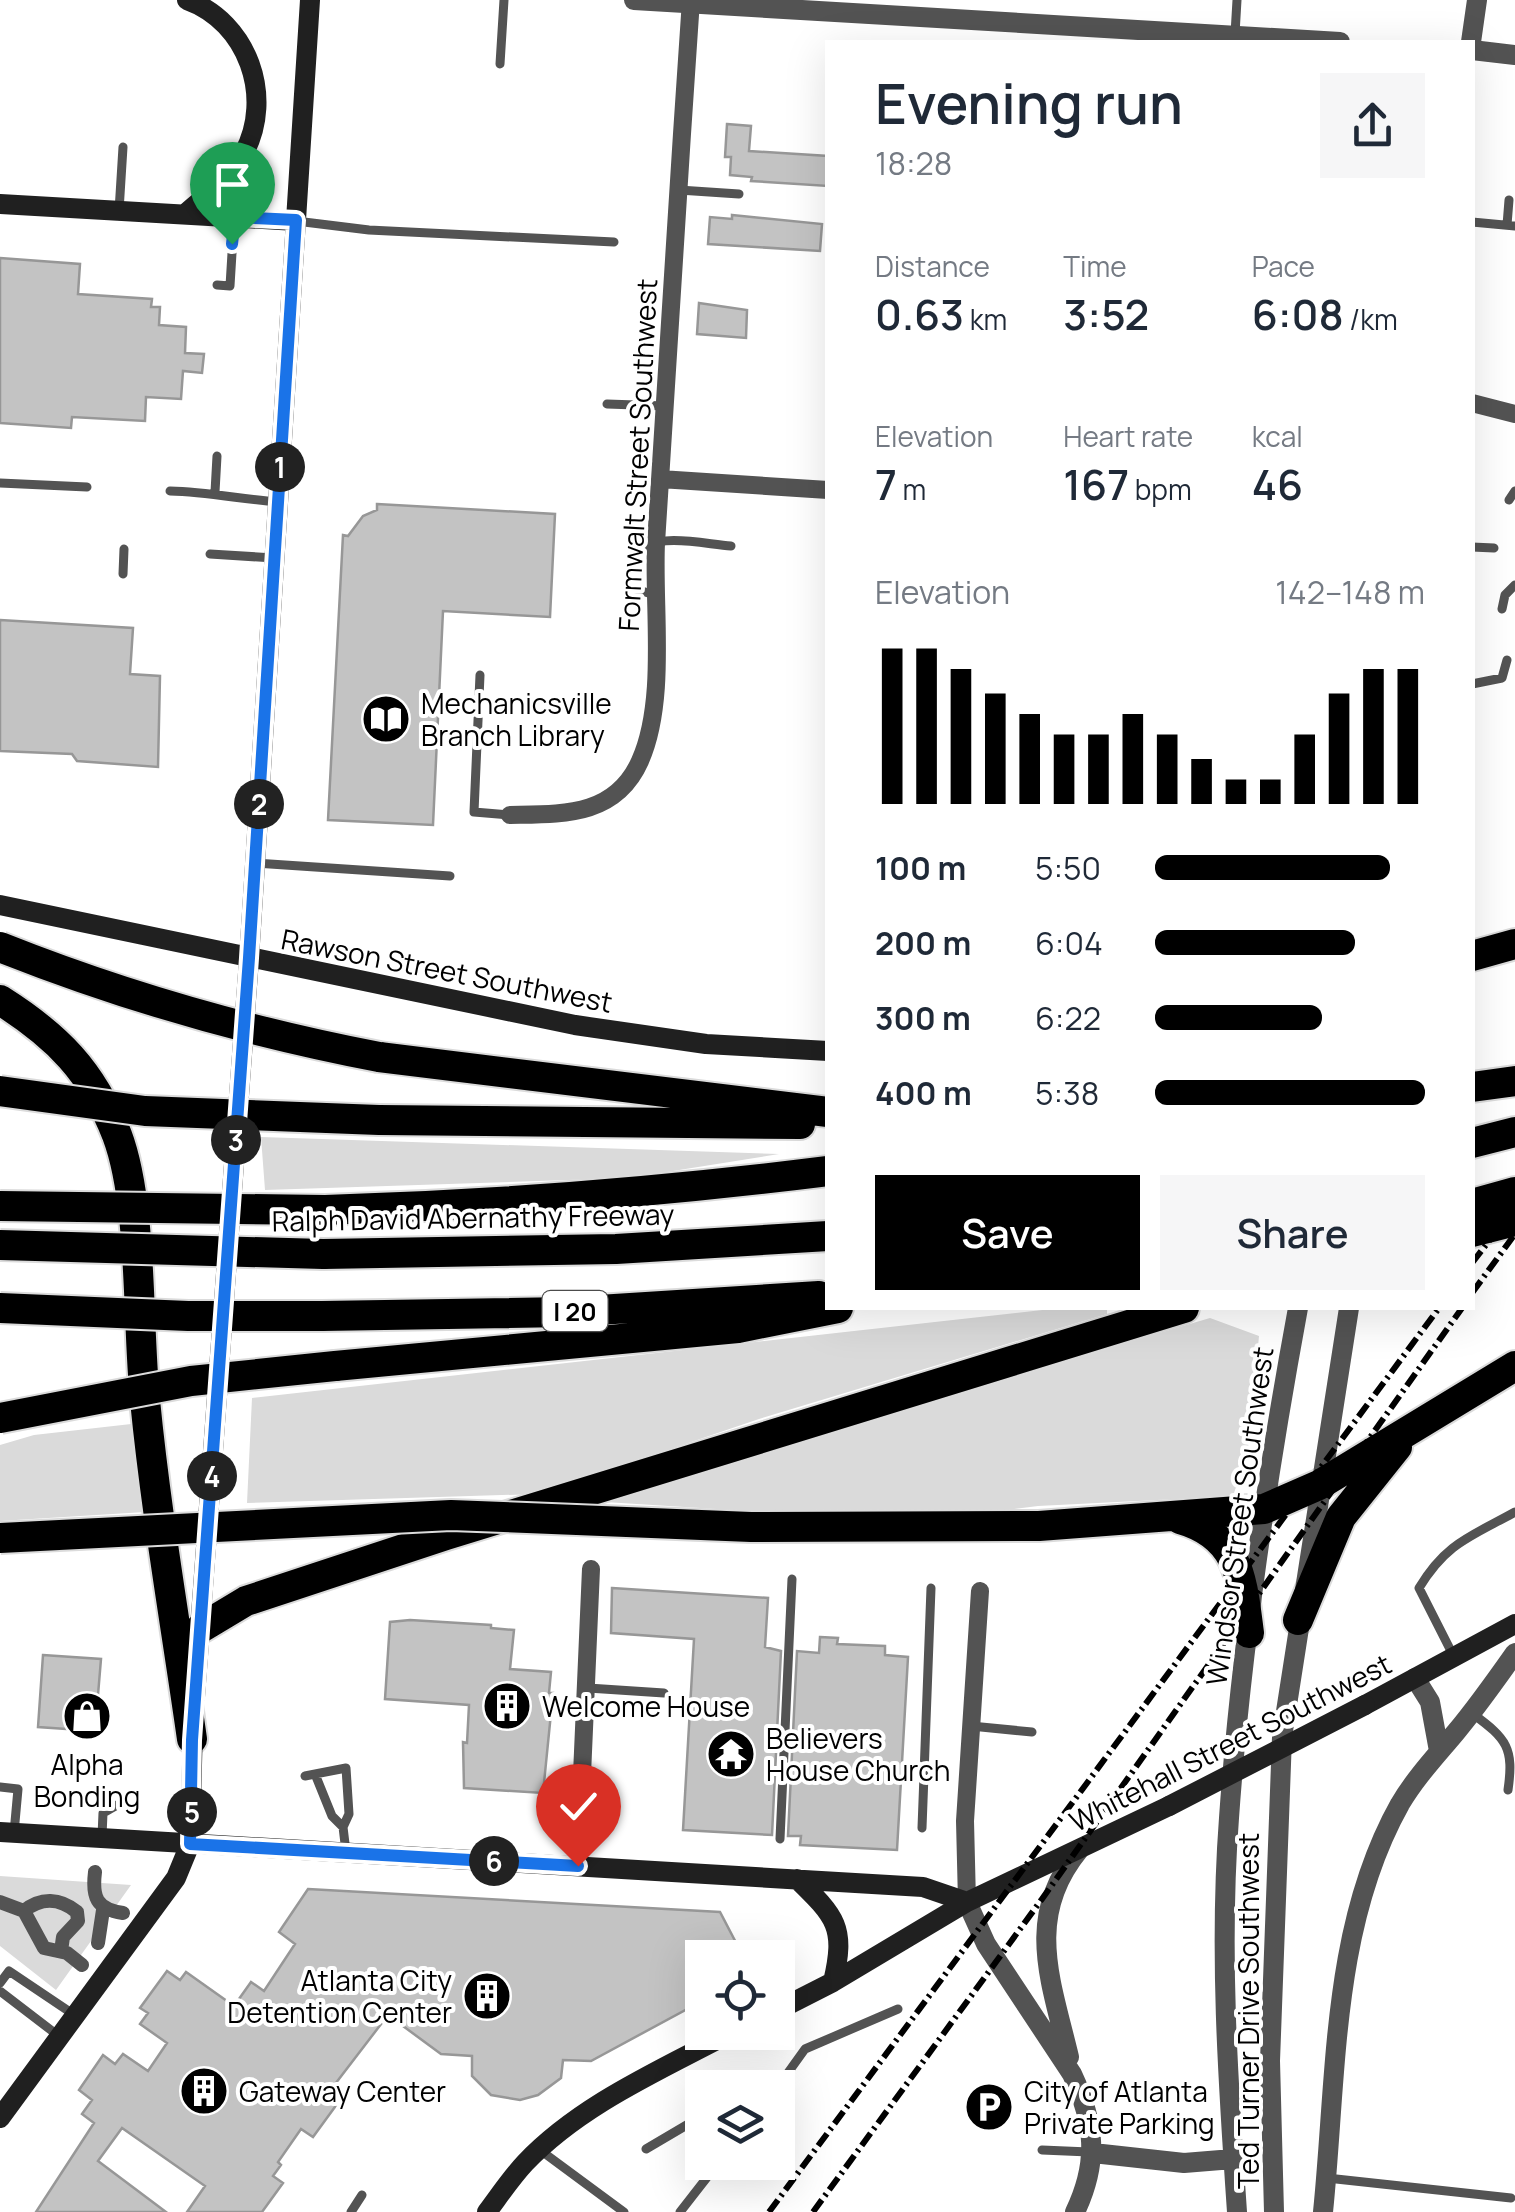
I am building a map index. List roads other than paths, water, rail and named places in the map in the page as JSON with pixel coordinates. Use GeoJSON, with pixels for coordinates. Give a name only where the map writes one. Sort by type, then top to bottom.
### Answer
{"type":"FeatureCollection","features":[{"type":"Feature","properties":{"kind":"highway"},"geometry":{"type":"LineString","coordinates":[[1475,941],[1515,943]]}},
{"type":"Feature","properties":{"kind":"highway"},"geometry":{"type":"LineString","coordinates":[[1475,955],[1515,943]]}},
{"type":"Feature","properties":{"kind":"highway"},"geometry":{"type":"LineString","coordinates":[[0,947],[72,976],[209,1019],[379,1057],[825,1112]]}},
{"type":"Feature","properties":{"kind":"highway"},"geometry":{"type":"LineString","coordinates":[[0,1000],[36,1024],[87,1073],[118,1137],[130,1202],[144,1400],[192,1740]]}},
{"type":"Feature","properties":{"kind":"highway"},"geometry":{"type":"LineString","coordinates":[[1475,1087],[1515,1081]]}},
{"type":"Feature","properties":{"kind":"highway"},"geometry":{"type":"LineString","coordinates":[[0,1091],[145,1111],[379,1120],[732,1126],[825,1123]]}},
{"type":"Feature","properties":{"kind":"highway"},"geometry":{"type":"LineString","coordinates":[[1475,1142],[1515,1132]]}},
{"type":"Feature","properties":{"kind":"highway"},"geometry":{"type":"LineString","coordinates":[[0,1206],[325,1210],[478,1204],[692,1188],[825,1171]]}},
{"type":"Feature","properties":{"kind":"highway"},"geometry":{"type":"LineString","coordinates":[[1475,1203],[1515,1192]]}},
{"type":"Feature","properties":{"kind":"highway"},"geometry":{"type":"LineString","coordinates":[[1475,1231],[1515,1222]]}},
{"type":"Feature","properties":{"kind":"highway","name":"Ralph David Abernathy Freeway"},"geometry":{"type":"LineString","coordinates":[[0,1244],[324,1254],[616,1249],[825,1236]]}},
{"type":"Feature","properties":{"kind":"highway","name":"I 20"},"geometry":{"type":"LineString","coordinates":[[0,1308],[188,1316],[322,1316],[568,1312],[825,1296]]}},
{"type":"Feature","properties":{"kind":"highway"},"geometry":{"type":"LineString","coordinates":[[0,1418],[191,1381],[738,1328],[828,1310]]}},
{"type":"Feature","properties":{"kind":"highway"},"geometry":{"type":"LineString","coordinates":[[201,1628],[246,1601],[446,1534],[1177,1310]]}},
{"type":"Feature","properties":{"kind":"highway"},"geometry":{"type":"LineString","coordinates":[[0,1538],[451,1516],[751,1527],[1039,1526],[1264,1509],[1318,1484],[1515,1366]]}},
{"type":"Feature","properties":{"kind":"highway"},"geometry":{"type":"LineString","coordinates":[[1298,1620],[1341,1517],[1419,1423]]}},
{"type":"Feature","properties":{"kind":"highway"},"geometry":{"type":"LineString","coordinates":[[1172,1516],[1199,1524],[1228,1547],[1242,1585],[1249,1633]]}},
{"type":"Feature","properties":{"kind":"main road"},"geometry":{"type":"LineString","coordinates":[[185,214],[230,174],[244,154],[254,129],[258,99],[254,72],[232,32],[200,4],[187,0]]}},
{"type":"Feature","properties":{"kind":"main road"},"geometry":{"type":"LineString","coordinates":[[0,2118],[176,1878],[190,1844],[192,1740],[249,958],[310,0]]}},
{"type":"Feature","properties":{"kind":"main road"},"geometry":{"type":"LineString","coordinates":[[0,204],[296,220]]}},
{"type":"Feature","properties":{"kind":"main road","name":"Rawson Street Southwest"},"geometry":{"type":"LineString","coordinates":[[0,905],[622,1033],[706,1044],[825,1051]]}},
{"type":"Feature","properties":{"kind":"main road","name":"Whitehall Street Southwest"},"geometry":{"type":"LineString","coordinates":[[795,2001],[967,1902],[1169,1806],[1515,1624]]}},
{"type":"Feature","properties":{"kind":"main road"},"geometry":{"type":"LineString","coordinates":[[7,1833],[923,1887],[967,1902]]}},
{"type":"Feature","properties":{"kind":"main road"},"geometry":{"type":"LineString","coordinates":[[798,1879],[833,1914],[842,1946],[833,1982]]}},
{"type":"Feature","properties":{"kind":"main road"},"geometry":{"type":"LineString","coordinates":[[486,2212],[540,2150],[616,2093],[698,2050]]}},
{"type":"Feature","properties":{"kind":"street"},"geometry":{"type":"LineString","coordinates":[[634,0],[931,9],[1078,35],[1285,40]]}},
{"type":"Feature","properties":{"kind":"street"},"geometry":{"type":"LineString","coordinates":[[1471,40],[1477,0]]}},
{"type":"Feature","properties":{"kind":"street","name":"Formwalt Street Southwest"},"geometry":{"type":"LineString","coordinates":[[510,815],[579,813],[612,796],[640,763],[653,714],[656,541],[691,2]]}},
{"type":"Feature","properties":{"kind":"street"},"geometry":{"type":"LineString","coordinates":[[1475,50],[1515,55]]}},
{"type":"Feature","properties":{"kind":"street"},"geometry":{"type":"LineString","coordinates":[[1475,404],[1515,414]]}},
{"type":"Feature","properties":{"kind":"street"},"geometry":{"type":"LineString","coordinates":[[660,479],[825,490]]}},
{"type":"Feature","properties":{"kind":"street","name":"Windsor Street Southwest"},"geometry":{"type":"LineString","coordinates":[[1237,2212],[1225,1980],[1228,1820],[1264,1509],[1298,1310]]}},
{"type":"Feature","properties":{"kind":"street"},"geometry":{"type":"LineString","coordinates":[[1298,1620],[1349,1310]]}},
{"type":"Feature","properties":{"kind":"street"},"geometry":{"type":"LineString","coordinates":[[578,1866],[592,1569]]}},
{"type":"Feature","properties":{"kind":"street"},"geometry":{"type":"LineString","coordinates":[[980,1591],[964,1821],[967,1902],[986,1944],[1072,2074]]}},
{"type":"Feature","properties":{"kind":"street","name":"Ted Turner Drive Southwest"},"geometry":{"type":"LineString","coordinates":[[1274,2212],[1270,2061],[1277,1810],[1298,1620]]}},
{"type":"Feature","properties":{"kind":"street"},"geometry":{"type":"LineString","coordinates":[[1323,2212],[1341,2013],[1364,1886],[1402,1801],[1515,1653]]}},
{"type":"Feature","properties":{"kind":"street"},"geometry":{"type":"LineString","coordinates":[[1415,1678],[1430,1702],[1439,1751]]}},
{"type":"Feature","properties":{"kind":"street"},"geometry":{"type":"LineString","coordinates":[[1075,2212],[1086,2188],[1093,2152],[1089,2117],[1072,2074],[1046,1953],[1045,1925],[1060,1873],[1079,1850]]}},
{"type":"Feature","properties":{"kind":"street"},"geometry":{"type":"LineString","coordinates":[[94,1872],[100,1905],[98,1943]]}},
{"type":"Feature","properties":{"kind":"street"},"geometry":{"type":"LineString","coordinates":[[24,1911],[39,1902],[53,1901],[77,1912],[100,1905],[123,1913]]}},
{"type":"Feature","properties":{"kind":"street"},"geometry":{"type":"LineString","coordinates":[[0,1902],[24,1911],[44,1948],[61,1951],[82,1965]]}},
{"type":"Feature","properties":{"kind":"street"},"geometry":{"type":"LineString","coordinates":[[61,1951],[63,1937],[78,1921],[77,1912]]}},
{"type":"Feature","properties":{"kind":"street"},"geometry":{"type":"LineString","coordinates":[[1093,2152],[1184,2164],[1233,2159]]}},
{"type":"Feature","properties":{"kind":"lane"},"geometry":{"type":"LineString","coordinates":[[500,64],[504,0]]}},
{"type":"Feature","properties":{"kind":"lane"},"geometry":{"type":"LineString","coordinates":[[1235,36],[1237,0]]}},
{"type":"Feature","properties":{"kind":"lane"},"geometry":{"type":"LineString","coordinates":[[119,210],[123,147]]}},
{"type":"Feature","properties":{"kind":"lane"},"geometry":{"type":"LineString","coordinates":[[679,190],[739,194]]}},
{"type":"Feature","properties":{"kind":"lane"},"geometry":{"type":"LineString","coordinates":[[1475,222],[1511,226],[1509,200]]}},
{"type":"Feature","properties":{"kind":"lane"},"geometry":{"type":"LineString","coordinates":[[217,285],[230,286],[235,217]]}},
{"type":"Feature","properties":{"kind":"lane"},"geometry":{"type":"LineString","coordinates":[[296,220],[369,230],[614,242]]}},
{"type":"Feature","properties":{"kind":"lane"},"geometry":{"type":"LineString","coordinates":[[606,404],[665,406]]}},
{"type":"Feature","properties":{"kind":"lane"},"geometry":{"type":"LineString","coordinates":[[215,492],[218,456]]}},
{"type":"Feature","properties":{"kind":"lane"},"geometry":{"type":"LineString","coordinates":[[0,484],[87,487]]}},
{"type":"Feature","properties":{"kind":"lane"},"geometry":{"type":"LineString","coordinates":[[170,490],[278,502]]}},
{"type":"Feature","properties":{"kind":"lane"},"geometry":{"type":"LineString","coordinates":[[655,595],[635,589],[628,572],[635,552],[656,541],[731,546]]}},
{"type":"Feature","properties":{"kind":"lane"},"geometry":{"type":"LineString","coordinates":[[1475,547],[1494,548]]}},
{"type":"Feature","properties":{"kind":"lane"},"geometry":{"type":"LineString","coordinates":[[122,574],[124,549]]}},
{"type":"Feature","properties":{"kind":"lane"},"geometry":{"type":"LineString","coordinates":[[210,554],[274,558]]}},
{"type":"Feature","properties":{"kind":"lane"},"geometry":{"type":"LineString","coordinates":[[1502,609],[1504,595],[1515,586]]}},
{"type":"Feature","properties":{"kind":"lane"},"geometry":{"type":"LineString","coordinates":[[1475,683],[1502,678],[1507,660]]}},
{"type":"Feature","properties":{"kind":"lane"},"geometry":{"type":"LineString","coordinates":[[480,675],[474,812],[510,815]]}},
{"type":"Feature","properties":{"kind":"lane"},"geometry":{"type":"LineString","coordinates":[[255,863],[450,876]]}},
{"type":"Feature","properties":{"kind":"lane"},"geometry":{"type":"LineString","coordinates":[[1454,1657],[1419,1588],[1436,1560],[1448,1550],[1515,1512]]}},
{"type":"Feature","properties":{"kind":"lane"},"geometry":{"type":"LineString","coordinates":[[780,1839],[792,1579]]}},
{"type":"Feature","properties":{"kind":"lane"},"geometry":{"type":"LineString","coordinates":[[922,1828],[931,1588]]}},
{"type":"Feature","properties":{"kind":"lane"},"geometry":{"type":"LineString","coordinates":[[588,1688],[664,1694]]}},
{"type":"Feature","properties":{"kind":"lane"},"geometry":{"type":"LineString","coordinates":[[1471,1712],[1510,1742],[1508,1790]]}},
{"type":"Feature","properties":{"kind":"lane"},"geometry":{"type":"LineString","coordinates":[[971,1726],[1032,1732]]}},
{"type":"Feature","properties":{"kind":"lane"},"geometry":{"type":"LineString","coordinates":[[342,1828],[349,1814],[346,1768],[310,1775],[342,1828],[346,1853]]}},
{"type":"Feature","properties":{"kind":"lane"},"geometry":{"type":"LineString","coordinates":[[0,1787],[18,1789],[7,1833]]}},
{"type":"Feature","properties":{"kind":"lane"},"geometry":{"type":"LineString","coordinates":[[102,1839],[102,1813],[118,1805]]}},
{"type":"Feature","properties":{"kind":"lane"},"geometry":{"type":"LineString","coordinates":[[0,1983],[9,1971],[75,2016]]}},
{"type":"Feature","properties":{"kind":"lane"},"geometry":{"type":"LineString","coordinates":[[0,1991],[60,2037]]}},
{"type":"Feature","properties":{"kind":"lane"},"geometry":{"type":"LineString","coordinates":[[790,2070],[805,2049],[898,2009]]}},
{"type":"Feature","properties":{"kind":"lane"},"geometry":{"type":"LineString","coordinates":[[646,2149],[685,2126]]}},
{"type":"Feature","properties":{"kind":"lane"},"geometry":{"type":"LineString","coordinates":[[540,2150],[624,2212]]}},
{"type":"Feature","properties":{"kind":"lane"},"geometry":{"type":"LineString","coordinates":[[1042,2150],[1093,2152]]}},
{"type":"Feature","properties":{"kind":"lane"},"geometry":{"type":"LineString","coordinates":[[1326,2178],[1510,2198]]}},
{"type":"Feature","properties":{"kind":"lane"},"geometry":{"type":"LineString","coordinates":[[680,2212],[705,2180]]}},
{"type":"Feature","properties":{"kind":"lane"},"geometry":{"type":"LineString","coordinates":[[350,2212],[362,2195]]}},
{"type":"Feature","properties":{"kind":"railway"},"geometry":{"type":"LineString","coordinates":[[1475,1259],[1515,1207]]}},
{"type":"Feature","properties":{"kind":"railway"},"geometry":{"type":"LineString","coordinates":[[1475,1289],[1515,1234]]}},
{"type":"Feature","properties":{"kind":"railway"},"geometry":{"type":"LineString","coordinates":[[769,2212],[1438,1310]]}},
{"type":"Feature","properties":{"kind":"railway"},"geometry":{"type":"LineString","coordinates":[[813,2212],[1042,1899],[1461,1310]]}},
{"type":"Feature","properties":{"kind":"place","name":"Mechanicsville Branch Library"},"geometry":{"type":"Point","coordinates":[386,719]}},
{"type":"Feature","properties":{"kind":"place","name":"Welcome House"},"geometry":{"type":"Point","coordinates":[507,1706]}},
{"type":"Feature","properties":{"kind":"place","name":"Alpha Bonding"},"geometry":{"type":"Point","coordinates":[87,1716]}},
{"type":"Feature","properties":{"kind":"place","name":"Believers House Church"},"geometry":{"type":"Point","coordinates":[731,1754]}},
{"type":"Feature","properties":{"kind":"place","name":"Atlanta City Detention Center"},"geometry":{"type":"Point","coordinates":[487,1996]}},
{"type":"Feature","properties":{"kind":"place","name":"Gateway Center"},"geometry":{"type":"Point","coordinates":[204,2091]}},
{"type":"Feature","properties":{"kind":"place","name":"City of Atlanta Private Parking"},"geometry":{"type":"Point","coordinates":[989,2107]}}]}
